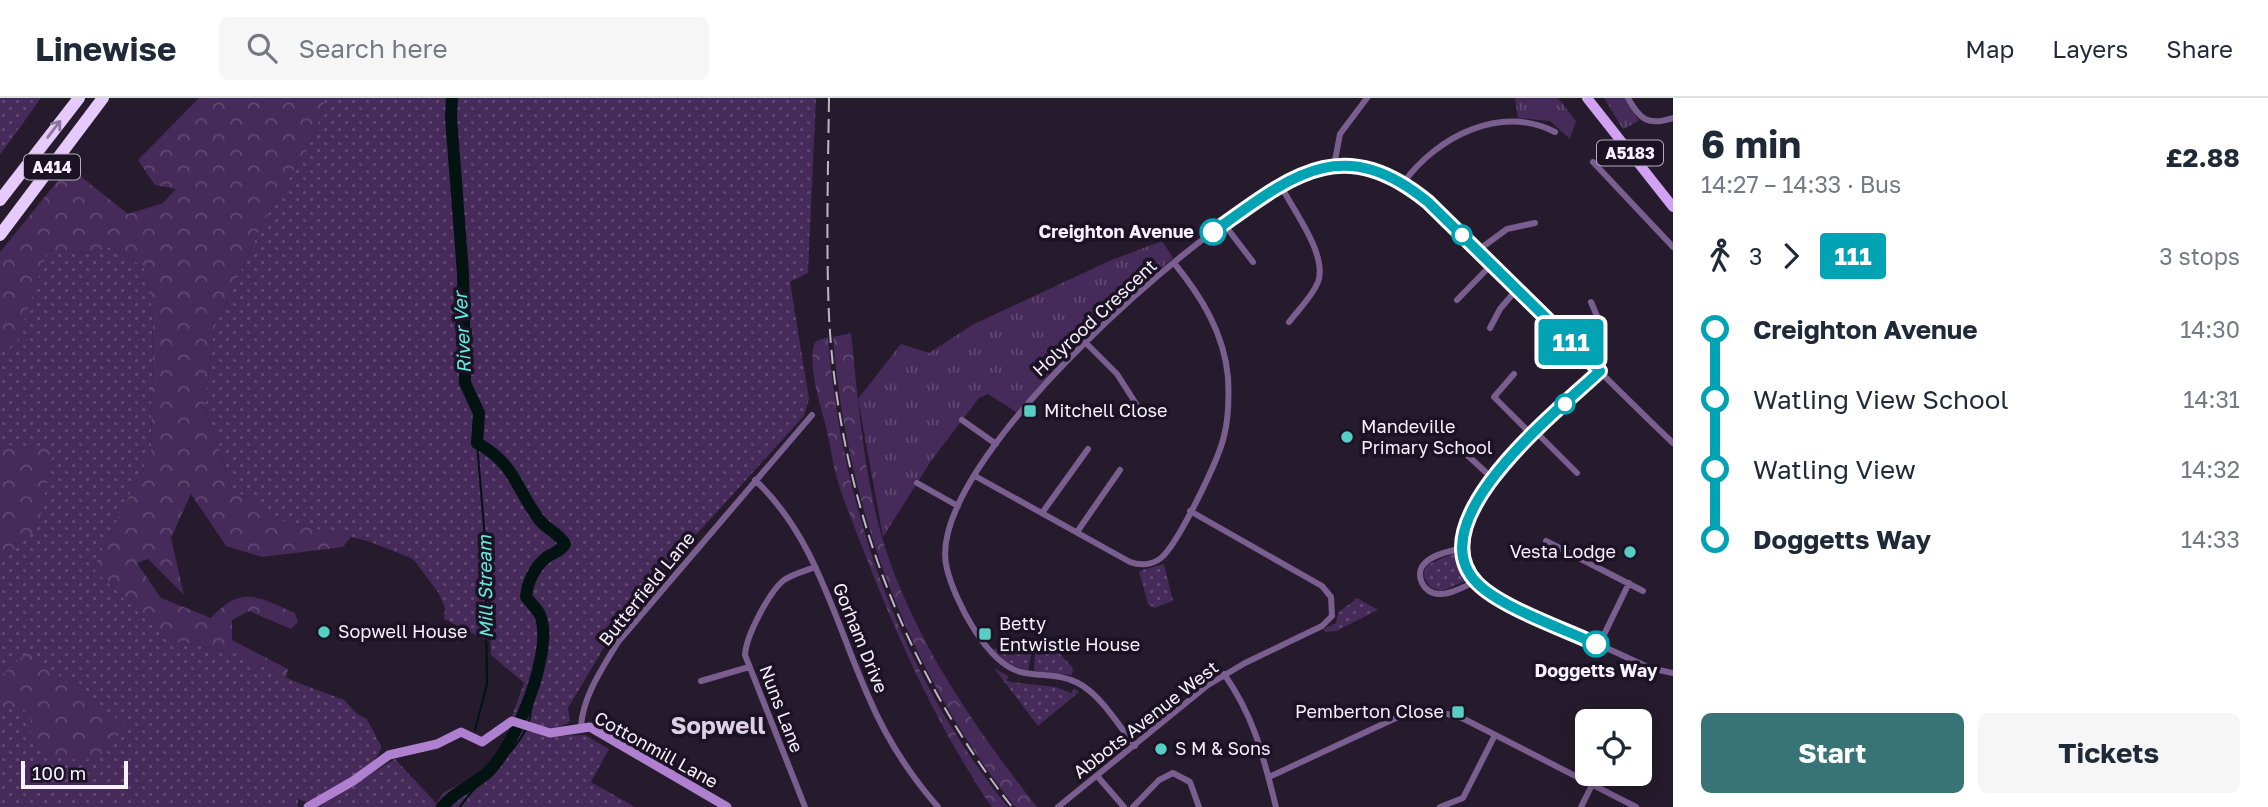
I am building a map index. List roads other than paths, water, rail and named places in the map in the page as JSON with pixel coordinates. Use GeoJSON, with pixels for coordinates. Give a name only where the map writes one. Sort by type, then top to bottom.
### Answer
{"type":"FeatureCollection","features":[{"type":"Feature","properties":{"kind":"highway","name":"A414"},"geometry":{"type":"LineString","coordinates":[[0,200],[79,98]]}},
{"type":"Feature","properties":{"kind":"highway","name":"A414"},"geometry":{"type":"LineString","coordinates":[[0,235],[103,98]]}},
{"type":"Feature","properties":{"kind":"main road","name":"A5183"},"geometry":{"type":"LineString","coordinates":[[1587,98],[1673,206]]}},
{"type":"Feature","properties":{"kind":"street"},"geometry":{"type":"LineString","coordinates":[[1334,166],[1340,134],[1367,98]]}},
{"type":"Feature","properties":{"kind":"street"},"geometry":{"type":"LineString","coordinates":[[1628,98],[1644,121],[1651,123],[1673,118]]}},
{"type":"Feature","properties":{"kind":"street"},"geometry":{"type":"LineString","coordinates":[[1555,132],[1520,122],[1474,128],[1424,159],[1404,182],[1673,443]]}},
{"type":"Feature","properties":{"kind":"street"},"geometry":{"type":"LineString","coordinates":[[1593,162],[1673,247]]}},
{"type":"Feature","properties":{"kind":"street","name":"Holyrood Crescent"},"geometry":{"type":"LineString","coordinates":[[1135,746],[1094,696],[1080,684],[1058,676],[1024,673],[1008,668],[983,643],[949,578],[944,558],[946,539],[958,506],[996,444],[1025,406],[1085,342],[1174,263],[1224,224],[1280,186],[1303,174],[1334,166],[1373,169],[1404,182]]}},
{"type":"Feature","properties":{"kind":"street"},"geometry":{"type":"LineString","coordinates":[[1280,186],[1316,252],[1320,266],[1314,290],[1289,322]]}},
{"type":"Feature","properties":{"kind":"street"},"geometry":{"type":"LineString","coordinates":[[1477,251],[1507,229],[1535,223]]}},
{"type":"Feature","properties":{"kind":"street"},"geometry":{"type":"LineString","coordinates":[[1224,224],[1253,262]]}},
{"type":"Feature","properties":{"kind":"street"},"geometry":{"type":"LineString","coordinates":[[975,476],[1130,562],[1151,563],[1167,551],[1212,473],[1225,435],[1228,374],[1212,318],[1201,298],[1174,263]]}},
{"type":"Feature","properties":{"kind":"street"},"geometry":{"type":"LineString","coordinates":[[1457,300],[1491,265]]}},
{"type":"Feature","properties":{"kind":"street"},"geometry":{"type":"LineString","coordinates":[[1490,328],[1500,309],[1517,289]]}},
{"type":"Feature","properties":{"kind":"street"},"geometry":{"type":"LineString","coordinates":[[1571,342],[1601,317],[1591,302]]}},
{"type":"Feature","properties":{"kind":"street"},"geometry":{"type":"LineString","coordinates":[[1085,342],[1116,374],[1142,413]]}},
{"type":"Feature","properties":{"kind":"street"},"geometry":{"type":"LineString","coordinates":[[1600,371],[1491,477],[1465,529],[1462,548],[1475,582],[1492,595],[1650,668],[1673,673]]}},
{"type":"Feature","properties":{"kind":"street"},"geometry":{"type":"LineString","coordinates":[[1514,374],[1494,397],[1577,472]]}},
{"type":"Feature","properties":{"kind":"street","name":"Butterfield Lane"},"geometry":{"type":"LineString","coordinates":[[581,726],[582,715],[598,674],[618,642],[812,415]]}},
{"type":"Feature","properties":{"kind":"street"},"geometry":{"type":"LineString","coordinates":[[962,419],[996,444]]}},
{"type":"Feature","properties":{"kind":"street"},"geometry":{"type":"LineString","coordinates":[[1042,513],[1088,449]]}},
{"type":"Feature","properties":{"kind":"street"},"geometry":{"type":"LineString","coordinates":[[1466,454],[1491,477]]}},
{"type":"Feature","properties":{"kind":"street"},"geometry":{"type":"LineString","coordinates":[[1077,532],[1120,470]]}},
{"type":"Feature","properties":{"kind":"street","name":"Gorham Drive"},"geometry":{"type":"LineString","coordinates":[[755,480],[791,521],[816,567],[870,700],[909,770],[938,807]]}},
{"type":"Feature","properties":{"kind":"street"},"geometry":{"type":"LineString","coordinates":[[917,483],[958,506]]}},
{"type":"Feature","properties":{"kind":"street","name":"Abbots Avenue West"},"geometry":{"type":"LineString","coordinates":[[1058,807],[1224,674],[1329,621],[1333,604],[1322,586],[1189,511]]}},
{"type":"Feature","properties":{"kind":"street"},"geometry":{"type":"LineString","coordinates":[[1546,541],[1643,590]]}},
{"type":"Feature","properties":{"kind":"street"},"geometry":{"type":"LineString","coordinates":[[1462,548],[1426,561],[1420,571],[1421,581],[1431,592],[1440,594],[1475,582]]}},
{"type":"Feature","properties":{"kind":"street","name":"Nuns Lane"},"geometry":{"type":"LineString","coordinates":[[805,807],[746,654],[748,638],[777,588],[792,576],[816,567]]}},
{"type":"Feature","properties":{"kind":"street"},"geometry":{"type":"LineString","coordinates":[[1599,645],[1629,583]]}},
{"type":"Feature","properties":{"kind":"street"},"geometry":{"type":"LineString","coordinates":[[701,681],[749,667]]}},
{"type":"Feature","properties":{"kind":"street"},"geometry":{"type":"LineString","coordinates":[[1224,674],[1249,714],[1261,742],[1276,807]]}},
{"type":"Feature","properties":{"kind":"street"},"geometry":{"type":"LineString","coordinates":[[1269,777],[1396,718],[1416,712],[1453,714],[1575,776]]}},
{"type":"Feature","properties":{"kind":"street","name":"Cottonmill Lane"},"geometry":{"type":"LineString","coordinates":[[308,807],[397,751],[438,744],[459,732],[477,741],[486,741],[506,724],[519,724],[550,733],[581,726],[590,727],[727,807]]}},
{"type":"Feature","properties":{"kind":"street"},"geometry":{"type":"LineString","coordinates":[[1440,807],[1462,798],[1495,735]]}},
{"type":"Feature","properties":{"kind":"street"},"geometry":{"type":"LineString","coordinates":[[1132,807],[1159,780],[1173,773],[1190,782],[1199,807]]}},
{"type":"Feature","properties":{"kind":"street"},"geometry":{"type":"LineString","coordinates":[[1098,777],[1124,807]]}},
{"type":"Feature","properties":{"kind":"street"},"geometry":{"type":"LineString","coordinates":[[1581,807],[1592,786]]}},
{"type":"Feature","properties":{"kind":"street"},"geometry":{"type":"LineString","coordinates":[[1594,786],[1636,807]]}},
{"type":"Feature","properties":{"kind":"waterway","name":"River Ver"},"geometry":{"type":"LineString","coordinates":[[442,807],[488,772],[498,760],[520,720],[538,672],[542,649],[543,629],[539,613],[526,597],[528,586],[539,565],[565,544],[538,518],[506,467],[477,443],[479,413],[465,383],[463,273],[451,117],[452,98]]}},
{"type":"Feature","properties":{"kind":"waterway","name":"Mill Stream"},"geometry":{"type":"LineString","coordinates":[[475,730],[487,684],[485,539],[477,443]]}},
{"type":"Feature","properties":{"kind":"waterway"},"geometry":{"type":"LineString","coordinates":[[529,722],[536,681]]}},
{"type":"Feature","properties":{"kind":"waterway","name":"River Ver"},"geometry":{"type":"LineString","coordinates":[[460,807],[512,750],[526,729]]}},
{"type":"Feature","properties":{"kind":"railway"},"geometry":{"type":"LineString","coordinates":[[829,98],[829,316],[835,382],[846,448],[862,512],[883,576],[908,637],[938,697],[973,753],[1012,807]]}},
{"type":"Feature","properties":{"kind":"place","name":"Creighton Avenue"},"geometry":{"type":"Point","coordinates":[1213,232]}},
{"type":"Feature","properties":{"kind":"place","name":"Mitchell Close"},"geometry":{"type":"Point","coordinates":[1030,411]}},
{"type":"Feature","properties":{"kind":"place","name":"Mandeville Primary School"},"geometry":{"type":"Point","coordinates":[1347,437]}},
{"type":"Feature","properties":{"kind":"place","name":"Vesta Lodge"},"geometry":{"type":"Point","coordinates":[1630,552]}},
{"type":"Feature","properties":{"kind":"place","name":"Sopwell House"},"geometry":{"type":"Point","coordinates":[324,632]}},
{"type":"Feature","properties":{"kind":"place","name":"Betty Entwistle House"},"geometry":{"type":"Point","coordinates":[985,634]}},
{"type":"Feature","properties":{"kind":"place","name":"Doggetts Way"},"geometry":{"type":"Point","coordinates":[1596,644]}},
{"type":"Feature","properties":{"kind":"place","name":"Pemberton Close"},"geometry":{"type":"Point","coordinates":[1458,712]}},
{"type":"Feature","properties":{"kind":"place","name":"S M & Sons"},"geometry":{"type":"Point","coordinates":[1161,749]}},
{"type":"Feature","properties":{"kind":"district","name":"Sopwell"},"geometry":{"type":"Point","coordinates":[718,726]}}]}
